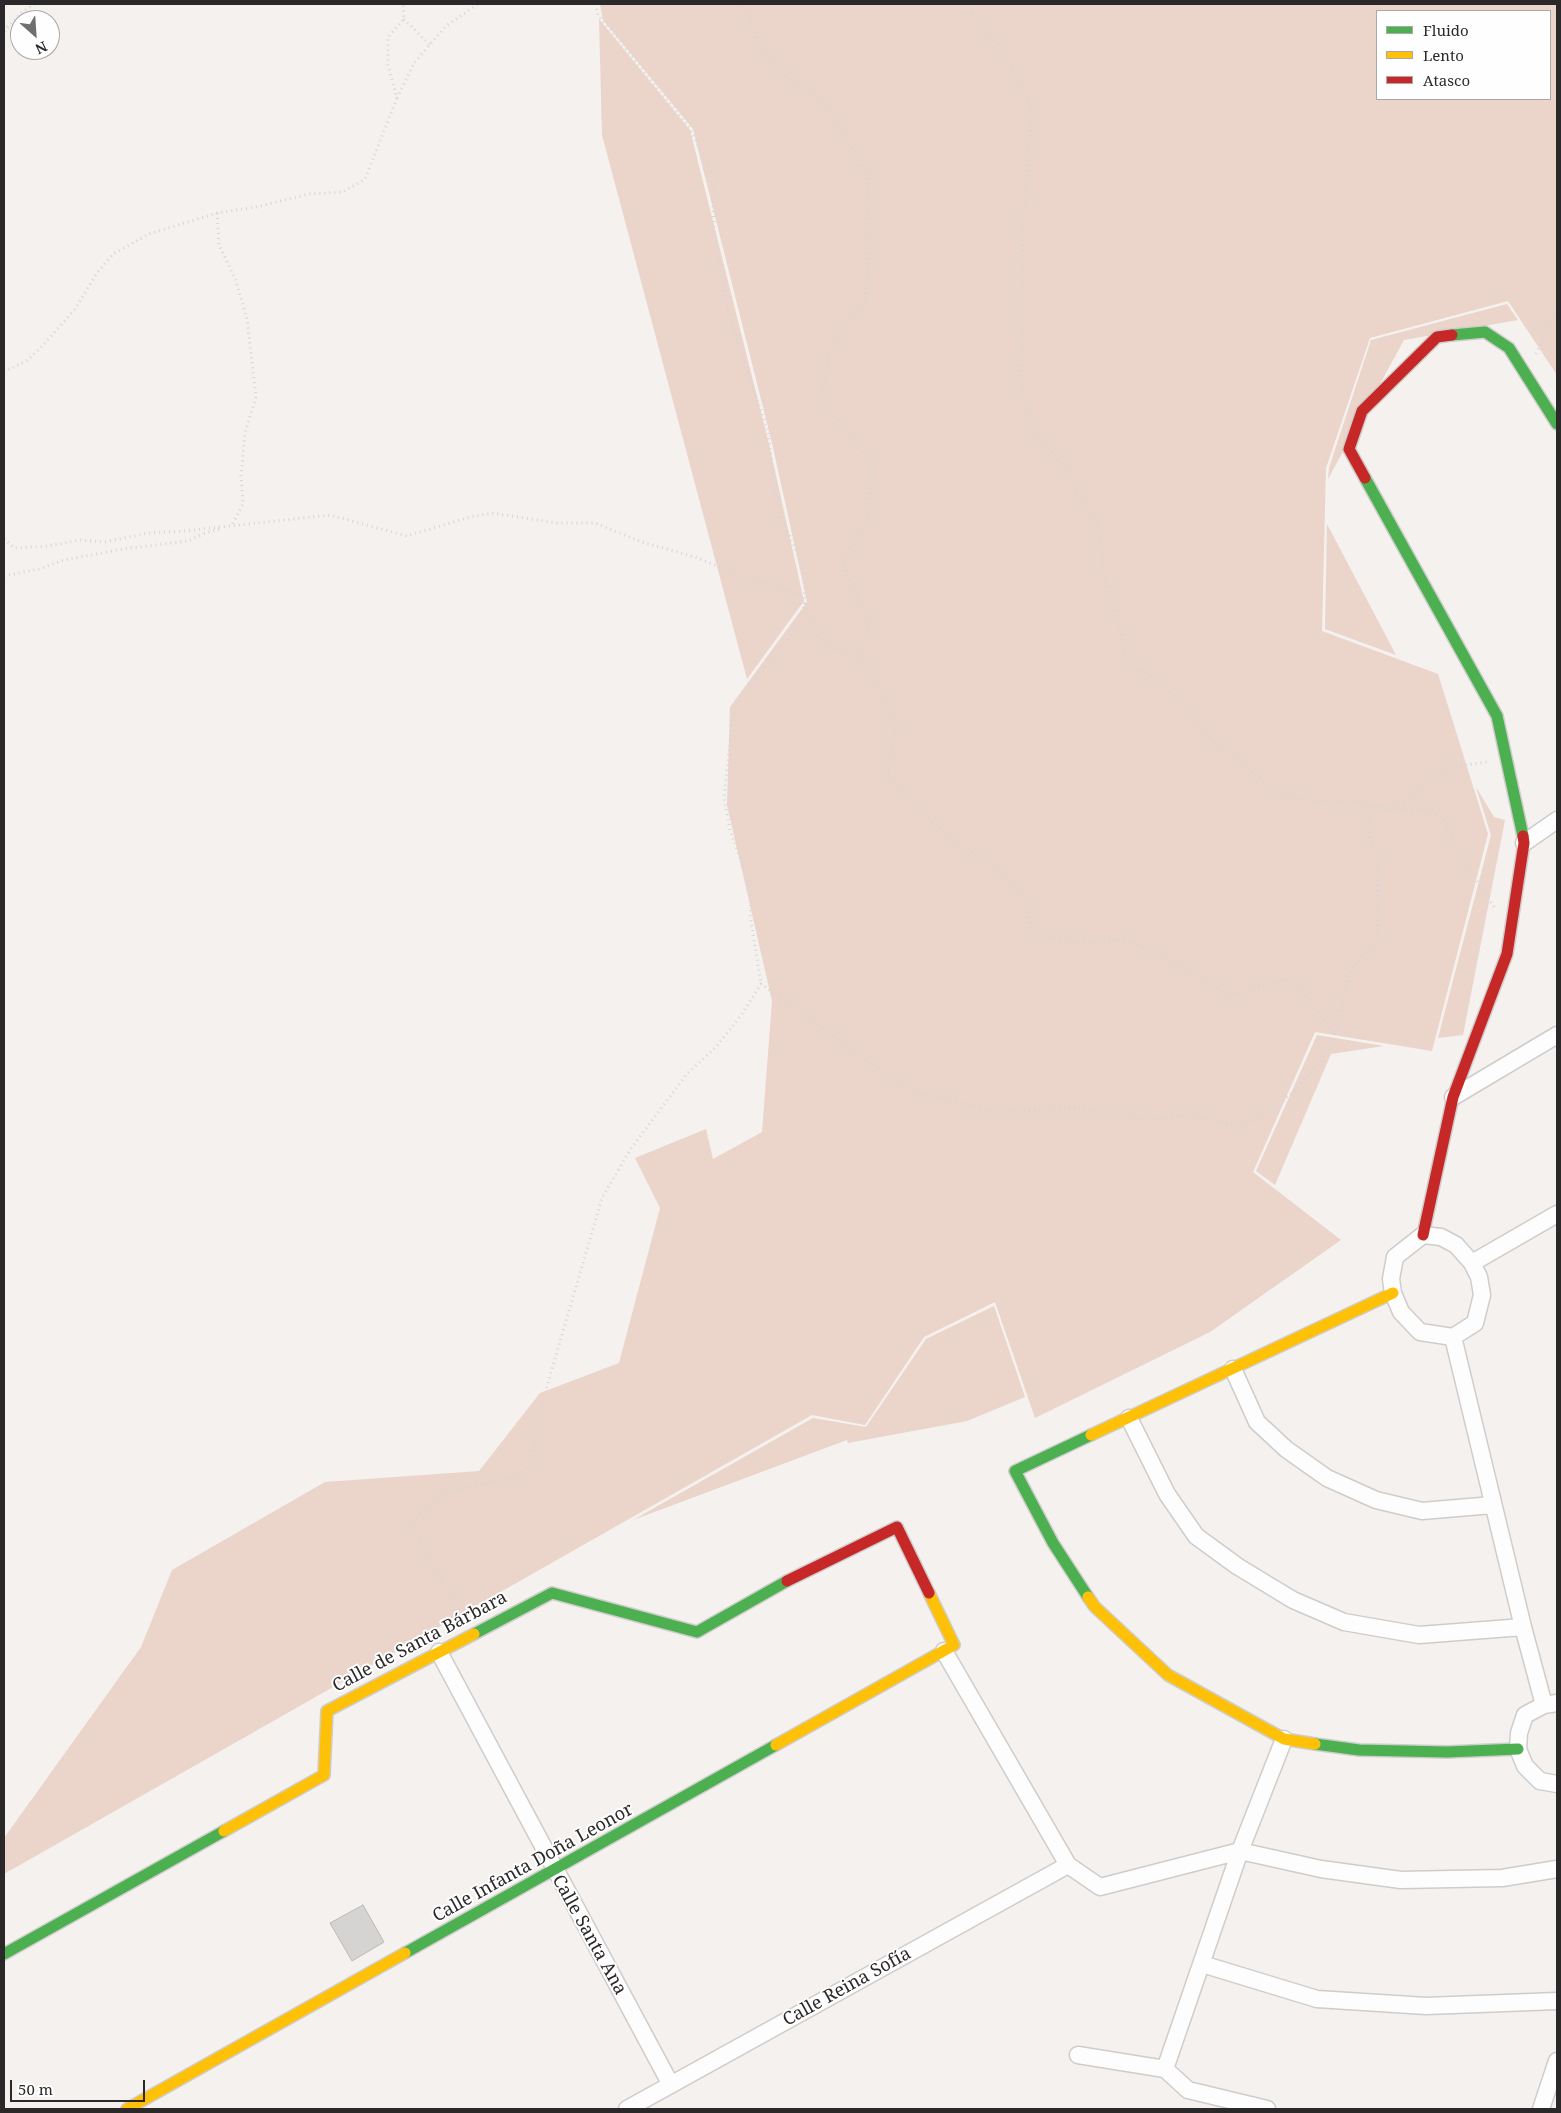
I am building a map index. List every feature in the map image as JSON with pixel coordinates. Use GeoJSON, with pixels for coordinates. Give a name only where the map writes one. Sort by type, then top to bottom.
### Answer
{"type":"FeatureCollection","features":[{"type":"Feature","properties":{"kind":"street"},"geometry":{"type":"LineString","coordinates":[[1423,1235],[1442,1237],[1456,1245],[1472,1263],[1479,1277],[1482,1295],[1475,1323],[1453,1337],[1420,1332],[1401,1312],[1393,1293],[1391,1279],[1395,1257],[1423,1235],[1453,1097],[1507,954],[1524,843],[1497,716],[1349,449],[1362,411],[1437,337],[1485,332],[1509,348],[1557,424]]}},
{"type":"Feature","properties":{"kind":"street"},"geometry":{"type":"LineString","coordinates":[[1524,843],[1557,820]]}},
{"type":"Feature","properties":{"kind":"street"},"geometry":{"type":"LineString","coordinates":[[1453,1097],[1557,1035]]}},
{"type":"Feature","properties":{"kind":"street"},"geometry":{"type":"LineString","coordinates":[[1472,1263],[1557,1214]]}},
{"type":"Feature","properties":{"kind":"street"},"geometry":{"type":"LineString","coordinates":[[1393,1293],[1015,1471],[1053,1543],[1095,1607],[1168,1675],[1284,1739],[1359,1750],[1447,1752],[1518,1749]]}},
{"type":"Feature","properties":{"kind":"street"},"geometry":{"type":"LineString","coordinates":[[1453,1337],[1523,1627],[1550,1704],[1525,1715],[1519,1733],[1518,1749],[1525,1766],[1540,1781],[1557,1784]]}},
{"type":"Feature","properties":{"kind":"street"},"geometry":{"type":"LineString","coordinates":[[1233,1369],[1257,1422],[1286,1449],[1327,1478],[1376,1500],[1422,1511],[1493,1505]]}},
{"type":"Feature","properties":{"kind":"street"},"geometry":{"type":"LineString","coordinates":[[1129,1418],[1167,1494],[1196,1536],[1237,1566],[1293,1600],[1344,1622],[1419,1635],[1523,1627]]}},
{"type":"Feature","properties":{"kind":"street","name":"Calle de Santa Bárbara"},"geometry":{"type":"LineString","coordinates":[[4,1954],[324,1775],[326,1711],[552,1592],[697,1632],[803,1572],[897,1527],[949,1648]]}},
{"type":"Feature","properties":{"kind":"street"},"geometry":{"type":"LineString","coordinates":[[949,1648],[1068,1865],[1100,1887],[1240,1851],[1321,1869],[1401,1880],[1502,1878],[1557,1869]]}},
{"type":"Feature","properties":{"kind":"street","name":"Calle Infanta Doña Leonor"},"geometry":{"type":"LineString","coordinates":[[128,2109],[949,1648]]}},
{"type":"Feature","properties":{"kind":"street","name":"Calle Santa Ana"},"geometry":{"type":"LineString","coordinates":[[438,1652],[671,2085]]}},
{"type":"Feature","properties":{"kind":"street"},"geometry":{"type":"LineString","coordinates":[[1165,2069],[1240,1851],[1284,1739]]}},
{"type":"Feature","properties":{"kind":"street","name":"Calle Reina Sofía"},"geometry":{"type":"LineString","coordinates":[[627,2109],[1068,1865]]}},
{"type":"Feature","properties":{"kind":"street"},"geometry":{"type":"LineString","coordinates":[[1202,1964],[1317,1999],[1426,2006],[1557,2001]]}},
{"type":"Feature","properties":{"kind":"street"},"geometry":{"type":"LineString","coordinates":[[1078,2055],[1165,2069],[1188,2090],[1267,2109]]}},
{"type":"Feature","properties":{"kind":"street"},"geometry":{"type":"LineString","coordinates":[[1541,2109],[1557,2061]]}},
{"type":"Feature","properties":{"kind":"path"},"geometry":{"type":"LineString","coordinates":[[4,31],[22,12],[35,4]]}},
{"type":"Feature","properties":{"kind":"path"},"geometry":{"type":"LineString","coordinates":[[403,4],[404,19],[430,44]]}},
{"type":"Feature","properties":{"kind":"path"},"geometry":{"type":"LineString","coordinates":[[4,372],[28,360],[45,344],[75,309],[97,273],[113,254],[149,234],[217,213],[256,207],[310,194],[343,192],[365,179],[397,98],[414,63],[446,26],[478,4]]}},
{"type":"Feature","properties":{"kind":"path"},"geometry":{"type":"LineString","coordinates":[[472,1634],[416,1534],[413,1520],[451,1488],[462,1489],[521,1475],[533,1462],[537,1420],[602,1198],[630,1150],[686,1075],[717,1046],[737,1021],[761,984],[750,915],[750,889],[730,830],[724,797],[730,742],[733,718],[741,694],[774,658],[797,624],[804,606],[805,582],[802,564],[782,519],[774,486],[774,469],[768,430],[747,372],[728,309],[714,231],[712,175],[690,127],[598,16],[595,4]]}},
{"type":"Feature","properties":{"kind":"path"},"geometry":{"type":"LineString","coordinates":[[744,4],[756,39],[775,69],[826,103],[868,173],[870,245],[864,303],[830,348],[821,399],[846,428],[873,468],[867,522],[842,563],[869,623],[861,657]]}},
{"type":"Feature","properties":{"kind":"path"},"geometry":{"type":"LineString","coordinates":[[969,4],[980,26],[1002,47],[1021,83],[1032,111],[1023,227],[1024,317],[1021,374],[1025,406],[1032,427],[1067,470],[1081,500],[1096,519],[1103,554],[1104,580],[1122,635],[1123,652],[1134,668],[1149,675],[1168,692],[1192,716],[1211,739],[1282,796],[1311,801],[1349,801],[1389,809],[1432,811],[1442,819],[1464,861],[1496,912]]}},
{"type":"Feature","properties":{"kind":"path"},"geometry":{"type":"LineString","coordinates":[[397,98],[388,65],[388,37],[404,19]]}},
{"type":"Feature","properties":{"kind":"path"},"geometry":{"type":"LineString","coordinates":[[4,576],[39,569],[64,560],[123,549],[188,541],[232,525],[243,504],[241,476],[245,433],[256,397],[247,319],[236,281],[219,245],[217,213]]}},
{"type":"Feature","properties":{"kind":"path"},"geometry":{"type":"LineString","coordinates":[[1526,375],[1557,307]]}},
{"type":"Feature","properties":{"kind":"path"},"geometry":{"type":"LineString","coordinates":[[4,539],[16,548],[80,540],[105,542],[148,533],[184,531],[330,515],[362,522],[407,536],[470,517],[492,513],[557,523],[595,523],[642,542],[694,557],[747,578],[774,584],[803,596],[816,635],[829,646],[861,657],[898,724],[888,774],[914,808],[949,836],[1005,875],[1026,901],[1033,935],[1078,943],[1126,940],[1167,958],[1229,996],[1285,979],[1303,992],[1335,1034]]}},
{"type":"Feature","properties":{"kind":"path"},"geometry":{"type":"LineString","coordinates":[[1389,809],[1411,798],[1446,768],[1506,759]]}},
{"type":"Feature","properties":{"kind":"path"},"geometry":{"type":"LineString","coordinates":[[761,984],[896,1081],[918,1092],[996,1112],[1070,1108],[1127,1113],[1144,1121],[1179,1116],[1214,1120],[1240,1127],[1272,1110],[1298,1088],[1328,1051],[1340,1022],[1347,979],[1355,964],[1371,947],[1377,934],[1378,857],[1369,837],[1370,805]]}},
{"type":"Feature","properties":{"kind":"shaded area"},"geometry":{"type":"Polygon","coordinates":[[[600,4],[1557,4],[1557,375],[1508,301],[1370,338],[1326,468],[1322,631],[1438,674],[1488,834],[1432,1051],[1315,1032],[1253,1172],[1341,1240],[1210,1332],[1035,1418],[995,1302],[924,1337],[865,1425],[812,1415],[4,1874],[4,1838],[141,1647],[172,1570],[325,1482],[479,1471],[540,1393],[619,1363],[660,1208],[635,1158],[706,1129],[713,1159],[762,1132],[772,1001],[727,805],[730,707],[807,602],[772,443],[693,129],[603,20],[600,4]]]}},
{"type":"Feature","properties":{"kind":"shaded area"},"geometry":{"type":"Polygon","coordinates":[[[599,19],[690,130],[769,444],[804,601],[747,679],[602,135],[599,19]]]}},
{"type":"Feature","properties":{"kind":"shaded area"},"geometry":{"type":"Polygon","coordinates":[[[1507,304],[1518,320],[1404,340],[1328,479],[1329,468],[1371,340],[1507,304]]]}},
{"type":"Feature","properties":{"kind":"shaded area"},"geometry":{"type":"Polygon","coordinates":[[[1327,524],[1396,655],[1325,629],[1327,524]]]}},
{"type":"Feature","properties":{"kind":"shaded area"},"geometry":{"type":"Polygon","coordinates":[[[1476,787],[1494,817],[1505,820],[1463,1035],[1438,1038],[1491,835],[1476,787]]]}},
{"type":"Feature","properties":{"kind":"shaded area"},"geometry":{"type":"Polygon","coordinates":[[[1317,1035],[1384,1046],[1331,1054],[1275,1185],[1256,1171],[1317,1035]]]}},
{"type":"Feature","properties":{"kind":"shaded area"},"geometry":{"type":"Polygon","coordinates":[[[994,1306],[1025,1397],[967,1421],[848,1443],[847,1440],[633,1520],[813,1418],[866,1427],[926,1339],[994,1306]]]}},
{"type":"Feature","properties":{"kind":"building"},"geometry":{"type":"Polygon","coordinates":[[[363,1905],[384,1942],[352,1961],[330,1923],[363,1905]]]}},
{"type":"Feature","properties":{"kind":"traffic: fast"},"geometry":{"type":"LineString","coordinates":[[1452,335],[1485,332],[1509,348],[1557,424]]}},
{"type":"Feature","properties":{"kind":"traffic: fast"},"geometry":{"type":"LineString","coordinates":[[1365,478],[1497,716],[1523,836]]}},
{"type":"Feature","properties":{"kind":"traffic: fast"},"geometry":{"type":"LineString","coordinates":[[1088,1597],[1053,1543],[1015,1471],[1091,1435]]}},
{"type":"Feature","properties":{"kind":"traffic: fast"},"geometry":{"type":"LineString","coordinates":[[474,1634],[552,1593],[697,1632],[787,1581]]}},
{"type":"Feature","properties":{"kind":"traffic: fast"},"geometry":{"type":"LineString","coordinates":[[1315,1744],[1359,1750],[1447,1752],[1518,1749]]}},
{"type":"Feature","properties":{"kind":"traffic: fast"},"geometry":{"type":"LineString","coordinates":[[405,1953],[776,1745]]}},
{"type":"Feature","properties":{"kind":"traffic: fast"},"geometry":{"type":"LineString","coordinates":[[4,1954],[224,1831]]}},
{"type":"Feature","properties":{"kind":"traffic: slow"},"geometry":{"type":"LineString","coordinates":[[1091,1435],[1393,1293]]}},
{"type":"Feature","properties":{"kind":"traffic: slow"},"geometry":{"type":"LineString","coordinates":[[776,1745],[954,1645],[929,1593]]}},
{"type":"Feature","properties":{"kind":"traffic: slow"},"geometry":{"type":"LineString","coordinates":[[1088,1597],[1095,1607],[1168,1675],[1284,1739],[1315,1744]]}},
{"type":"Feature","properties":{"kind":"traffic: slow"},"geometry":{"type":"LineString","coordinates":[[224,1831],[324,1775],[327,1711],[474,1634]]}},
{"type":"Feature","properties":{"kind":"traffic: slow"},"geometry":{"type":"LineString","coordinates":[[127,2109],[405,1953]]}},
{"type":"Feature","properties":{"kind":"traffic: jam"},"geometry":{"type":"LineString","coordinates":[[1365,478],[1349,449],[1362,411],[1437,337],[1452,335]]}},
{"type":"Feature","properties":{"kind":"traffic: jam"},"geometry":{"type":"LineString","coordinates":[[1423,1235],[1453,1097],[1507,954],[1524,843],[1523,836]]}},
{"type":"Feature","properties":{"kind":"traffic: jam"},"geometry":{"type":"LineString","coordinates":[[787,1581],[897,1527],[929,1593]]}}]}
